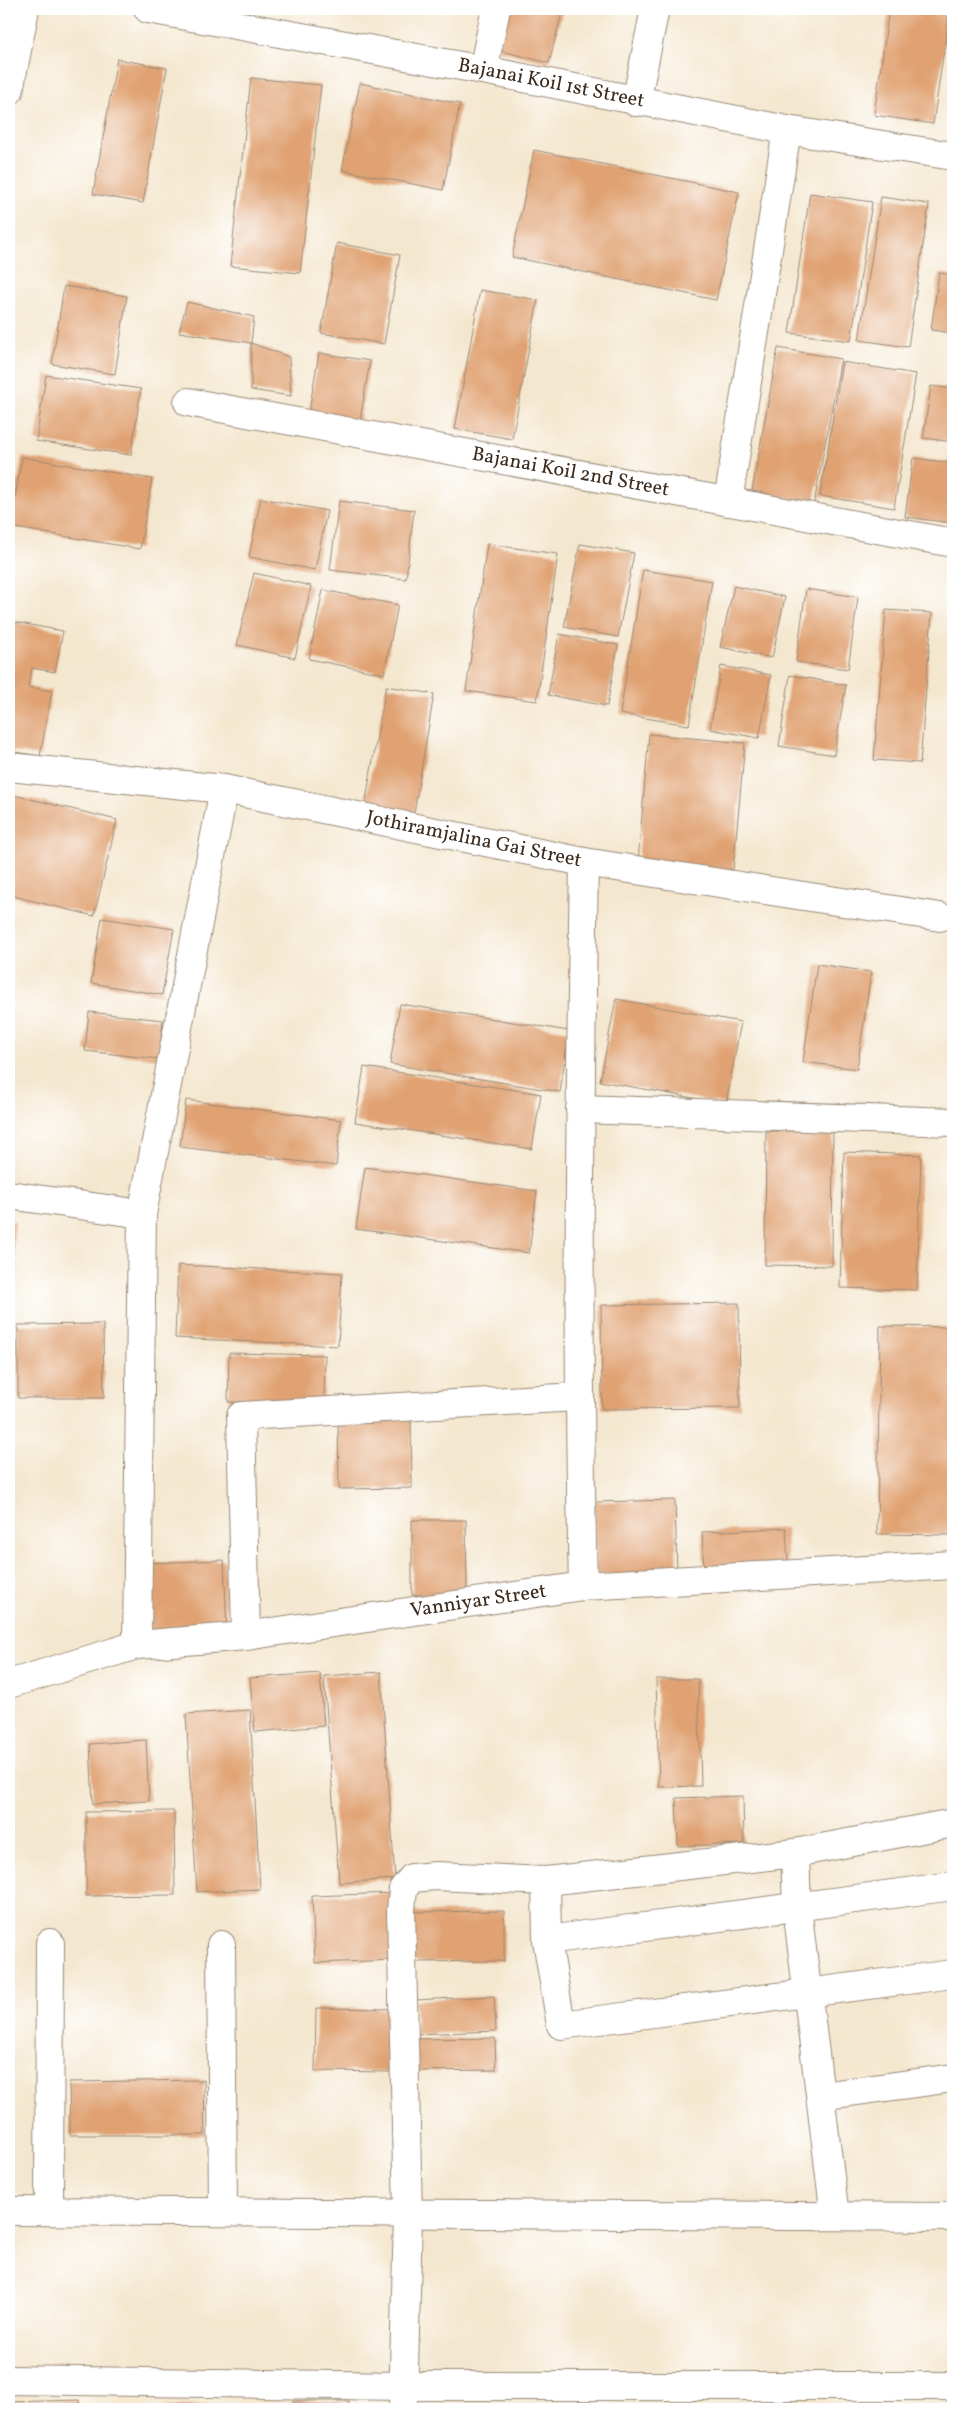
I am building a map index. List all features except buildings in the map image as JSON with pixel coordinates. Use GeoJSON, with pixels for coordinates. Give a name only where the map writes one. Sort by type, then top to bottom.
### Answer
{"type":"FeatureCollection","features":[{"type":"Feature","properties":{"kind":"street"},"geometry":{"type":"LineString","coordinates":[[9,90],[25,9]]}},
{"type":"Feature","properties":{"kind":"street","name":"Bajanai Koil 1st Street"},"geometry":{"type":"LineString","coordinates":[[148,9],[242,18],[636,102],[787,130],[953,156]]}},
{"type":"Feature","properties":{"kind":"street"},"geometry":{"type":"LineString","coordinates":[[483,70],[496,9]]}},
{"type":"Feature","properties":{"kind":"street"},"geometry":{"type":"LineString","coordinates":[[636,102],[655,9]]}},
{"type":"Feature","properties":{"kind":"street"},"geometry":{"type":"LineString","coordinates":[[728,502],[787,130]]}},
{"type":"Feature","properties":{"kind":"street","name":"Bajanai Koil 2nd Street"},"geometry":{"type":"LineString","coordinates":[[188,402],[953,543]]}},
{"type":"Feature","properties":{"kind":"street","name":"Jothiramjalina Gai Street"},"geometry":{"type":"LineString","coordinates":[[9,767],[224,789],[584,862],[940,917]]}},
{"type":"Feature","properties":{"kind":"street"},"geometry":{"type":"LineString","coordinates":[[137,1645],[142,1214],[224,789]]}},
{"type":"Feature","properties":{"kind":"street"},"geometry":{"type":"LineString","coordinates":[[583,1586],[578,1397],[584,862]]}},
{"type":"Feature","properties":{"kind":"street"},"geometry":{"type":"LineString","coordinates":[[580,1110],[953,1122]]}},
{"type":"Feature","properties":{"kind":"street"},"geometry":{"type":"LineString","coordinates":[[9,1195],[142,1214]]}},
{"type":"Feature","properties":{"kind":"street"},"geometry":{"type":"LineString","coordinates":[[246,1636],[241,1416],[578,1397]]}},
{"type":"Feature","properties":{"kind":"street","name":"Vanniyar Street"},"geometry":{"type":"LineString","coordinates":[[9,1684],[137,1645],[246,1636],[583,1586],[953,1565]]}},
{"type":"Feature","properties":{"kind":"street"},"geometry":{"type":"LineString","coordinates":[[404,2397],[408,2214],[401,1920],[403,1889],[412,1878],[436,1876],[546,1881],[795,1854],[953,1823]]}},
{"type":"Feature","properties":{"kind":"street"},"geometry":{"type":"LineString","coordinates":[[795,1854],[797,1908],[836,2216]]}},
{"type":"Feature","properties":{"kind":"street"},"geometry":{"type":"LineString","coordinates":[[546,1881],[547,1940],[561,2025],[953,1974]]}},
{"type":"Feature","properties":{"kind":"street"},"geometry":{"type":"LineString","coordinates":[[547,1940],[953,1886]]}},
{"type":"Feature","properties":{"kind":"street"},"geometry":{"type":"LineString","coordinates":[[49,2211],[50,1942]]}},
{"type":"Feature","properties":{"kind":"street"},"geometry":{"type":"LineString","coordinates":[[221,1945],[223,2212]]}},
{"type":"Feature","properties":{"kind":"street"},"geometry":{"type":"LineString","coordinates":[[821,2096],[953,2078]]}},
{"type":"Feature","properties":{"kind":"street"},"geometry":{"type":"LineString","coordinates":[[9,2211],[953,2217]]}},
{"type":"Feature","properties":{"kind":"street"},"geometry":{"type":"LineString","coordinates":[[9,2380],[404,2397],[953,2386]]}}]}
